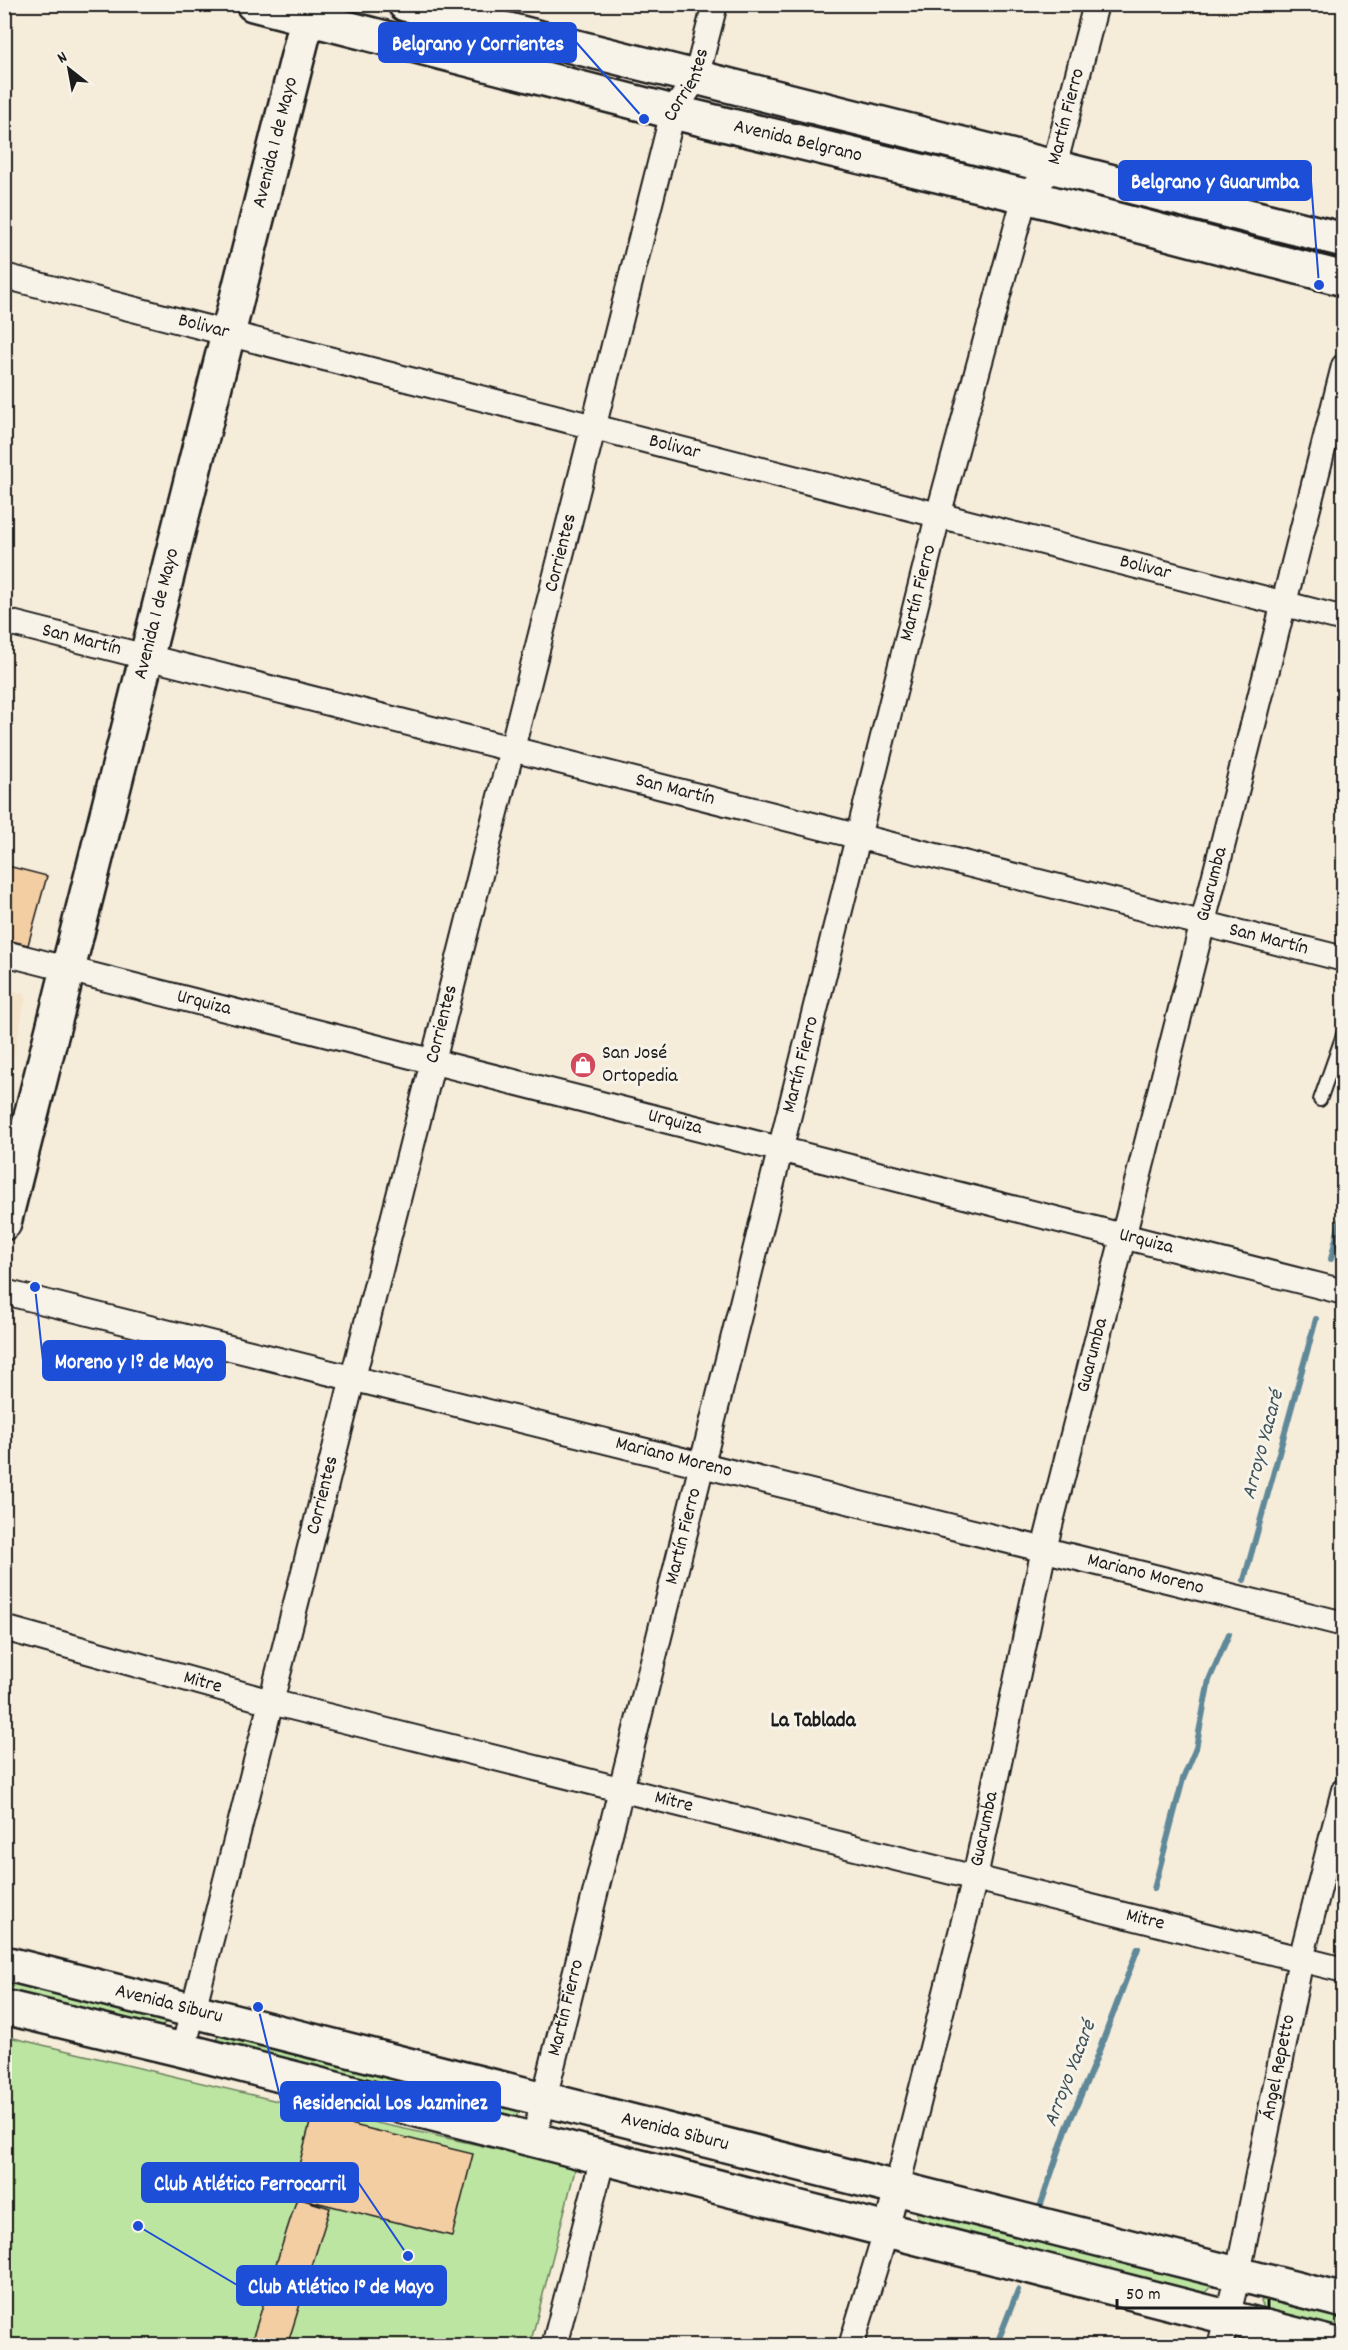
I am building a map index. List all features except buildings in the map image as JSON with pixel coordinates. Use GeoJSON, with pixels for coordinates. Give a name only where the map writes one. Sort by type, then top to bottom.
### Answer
{"type":"FeatureCollection","features":[{"type":"Feature","properties":{"kind":"main road","name":"Avenida Belgrano"},"geometry":{"type":"LineString","coordinates":[[253,4],[310,11],[673,112],[1025,196],[1344,279]]}},
{"type":"Feature","properties":{"kind":"main road","name":"Avenida Belgrano"},"geometry":{"type":"LineString","coordinates":[[405,4],[1344,240]]}},
{"type":"Feature","properties":{"kind":"main road","name":"Avenida 1 de Mayo"},"geometry":{"type":"LineString","coordinates":[[4,1223],[310,11]]}},
{"type":"Feature","properties":{"kind":"main road","name":"Avenida Siburu"},"geometry":{"type":"LineString","coordinates":[[4,1964],[1344,2301]]}},
{"type":"Feature","properties":{"kind":"main road","name":"Avenida Siburu"},"geometry":{"type":"LineString","coordinates":[[4,2007],[534,2139],[886,2231],[1225,2332],[1340,2346]]}},
{"type":"Feature","properties":{"kind":"street","name":"Corrientes"},"geometry":{"type":"LineString","coordinates":[[183,2050],[673,112],[696,78],[715,4]]}},
{"type":"Feature","properties":{"kind":"street","name":"Martín Fierro"},"geometry":{"type":"LineString","coordinates":[[534,2139],[938,516],[1025,196],[1054,167],[1096,4]]}},
{"type":"Feature","properties":{"kind":"street","name":"Bolivar"},"geometry":{"type":"LineString","coordinates":[[4,276],[1344,620]]}},
{"type":"Feature","properties":{"kind":"street","name":"Guarumba"},"geometry":{"type":"LineString","coordinates":[[851,2346],[886,2231],[975,1877],[1044,1550],[1344,366]]}},
{"type":"Feature","properties":{"kind":"street","name":"San Martín"},"geometry":{"type":"LineString","coordinates":[[4,621],[1344,959]]}},
{"type":"Feature","properties":{"kind":"street","name":"Urquiza"},"geometry":{"type":"LineString","coordinates":[[4,953],[1344,1292]]}},
{"type":"Feature","properties":{"kind":"street","name":"Mariano Moreno"},"geometry":{"type":"LineString","coordinates":[[4,1292],[1344,1624]]}},
{"type":"Feature","properties":{"kind":"street","name":"Mitre"},"geometry":{"type":"LineString","coordinates":[[4,1628],[271,1702],[1344,1970]]}},
{"type":"Feature","properties":{"kind":"street","name":"Ángel Repetto"},"geometry":{"type":"LineString","coordinates":[[1225,2332],[1301,1959],[1344,1790]]}},
{"type":"Feature","properties":{"kind":"street"},"geometry":{"type":"LineString","coordinates":[[554,2346],[603,2157]]}},
{"type":"Feature","properties":{"kind":"lane"},"geometry":{"type":"LineString","coordinates":[[1320,1100],[1344,1032]]}},
{"type":"Feature","properties":{"kind":"shaded area"},"geometry":{"type":"Polygon","coordinates":[[[4,989],[26,995],[5,1100],[4,989]]]}},
{"type":"Feature","properties":{"kind":"green space"},"geometry":{"type":"Polygon","coordinates":[[[4,1975],[160,2015],[165,2023],[160,2029],[5,1991],[4,1975]]]}},
{"type":"Feature","properties":{"kind":"green space"},"geometry":{"type":"Polygon","coordinates":[[[226,2031],[513,2105],[519,2112],[514,2119],[222,2048],[217,2037],[226,2031]]]}},
{"type":"Feature","properties":{"kind":"green space"},"geometry":{"type":"Polygon","coordinates":[[[5,2036],[303,2107],[576,2166],[530,2345],[5,2346],[5,2036]]]}},
{"type":"Feature","properties":{"kind":"green space"},"geometry":{"type":"Polygon","coordinates":[[[925,2207],[1205,2279],[1211,2286],[1206,2293],[921,2224],[916,2213],[925,2207]]]}},
{"type":"Feature","properties":{"kind":"green space"},"geometry":{"type":"Polygon","coordinates":[[[1270,2295],[1343,2314],[1343,2331],[1266,2312],[1261,2301],[1270,2295]]]}},
{"type":"Feature","properties":{"kind":"waterway","name":"Arroyo Yacaré"},"geometry":{"type":"LineString","coordinates":[[1331,1259],[1344,1206]]}},
{"type":"Feature","properties":{"kind":"waterway","name":"Arroyo Yacaré"},"geometry":{"type":"LineString","coordinates":[[1244,1580],[1316,1319]]}},
{"type":"Feature","properties":{"kind":"waterway","name":"Arroyo Yacaré"},"geometry":{"type":"LineString","coordinates":[[1154,1889],[1183,1779],[1196,1748],[1209,1680],[1229,1634]]}},
{"type":"Feature","properties":{"kind":"waterway","name":"Arroyo Yacaré"},"geometry":{"type":"LineString","coordinates":[[1038,2213],[1066,2130],[1138,1948]]}},
{"type":"Feature","properties":{"kind":"waterway","name":"Arroyo Yacaré"},"geometry":{"type":"LineString","coordinates":[[996,2346],[1018,2290]]}},
{"type":"Feature","properties":{"kind":"place","name":"Belgrano y Corrientes"},"geometry":{"type":"Point","coordinates":[644,119]}},
{"type":"Feature","properties":{"kind":"place","name":"Belgrano y Guarumba"},"geometry":{"type":"Point","coordinates":[1319,285]}},
{"type":"Feature","properties":{"kind":"place","name":"San José Ortopedia"},"geometry":{"type":"Point","coordinates":[583,1065]}},
{"type":"Feature","properties":{"kind":"place","name":"Moreno y 1º de Mayo"},"geometry":{"type":"Point","coordinates":[35,1287]}},
{"type":"Feature","properties":{"kind":"place","name":"Residencial Los Jazminez"},"geometry":{"type":"Point","coordinates":[258,2007]}},
{"type":"Feature","properties":{"kind":"place","name":"Club Atlético 1° de Mayo"},"geometry":{"type":"Point","coordinates":[138,2226]}},
{"type":"Feature","properties":{"kind":"place","name":"Club Atlético Ferrocarril"},"geometry":{"type":"Point","coordinates":[408,2256]}},
{"type":"Feature","properties":{"kind":"district","name":"La Tablada"},"geometry":{"type":"Point","coordinates":[813,1722]}}]}
